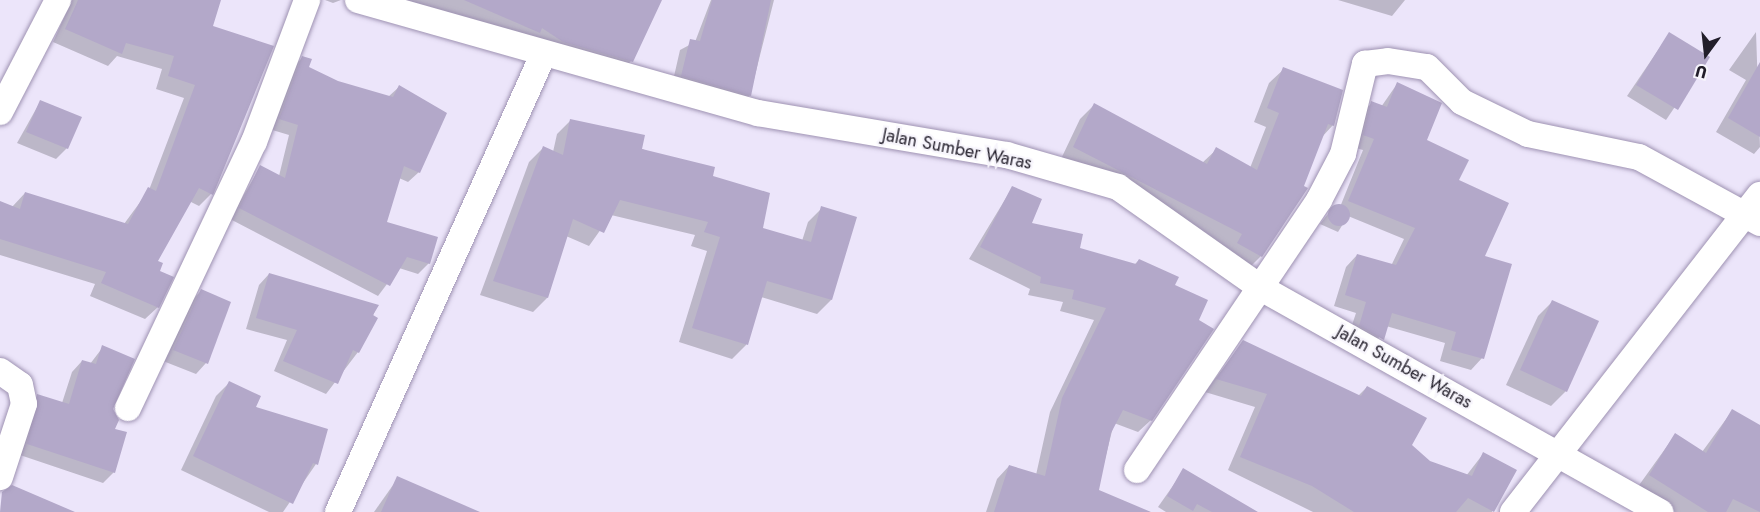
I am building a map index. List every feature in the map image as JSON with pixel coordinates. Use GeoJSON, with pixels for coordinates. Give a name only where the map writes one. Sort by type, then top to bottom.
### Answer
{"type":"FeatureCollection","features":[{"type":"Feature","properties":{"kind":"street"},"geometry":{"type":"LineString","coordinates":[[0,112],[58,0]]}},
{"type":"Feature","properties":{"kind":"street"},"geometry":{"type":"LineString","coordinates":[[128,408],[254,142],[307,0]]}},
{"type":"Feature","properties":{"kind":"street","name":"Jalan Sumber Waras"},"geometry":{"type":"LineString","coordinates":[[358,0],[543,55],[758,113],[1007,155],[1118,187],[1261,288],[1557,451],[1660,512]]}},
{"type":"Feature","properties":{"kind":"street"},"geometry":{"type":"LineString","coordinates":[[338,512],[543,55]]}},
{"type":"Feature","properties":{"kind":"street"},"geometry":{"type":"LineString","coordinates":[[1137,470],[1319,200],[1343,154],[1365,64],[1388,61],[1427,68],[1461,102],[1528,134],[1639,157],[1755,210],[1557,451],[1513,512]]}},
{"type":"Feature","properties":{"kind":"street"},"geometry":{"type":"LineString","coordinates":[[0,371],[20,385],[24,404],[0,477]]}},
{"type":"Feature","properties":{"kind":"building"},"geometry":{"type":"Polygon","coordinates":[[[78,0],[221,0],[213,26],[274,46],[213,195],[199,188],[158,261],[163,263],[160,271],[174,277],[159,308],[101,283],[106,272],[0,239],[0,201],[20,209],[25,192],[128,224],[148,187],[156,191],[195,85],[168,76],[174,56],[126,43],[122,54],[65,29],[78,0]]]}},
{"type":"Feature","properties":{"kind":"building"},"geometry":{"type":"Polygon","coordinates":[[[464,0],[662,0],[633,62],[563,42],[542,28],[540,33],[464,0]]]}},
{"type":"Feature","properties":{"kind":"building"},"geometry":{"type":"Polygon","coordinates":[[[712,0],[771,0],[751,96],[681,76],[690,39],[700,41],[712,0]]]}},
{"type":"Feature","properties":{"kind":"building"},"geometry":{"type":"Polygon","coordinates":[[[1669,32],[1710,57],[1678,110],[1636,85],[1669,32]]]}},
{"type":"Feature","properties":{"kind":"building"},"geometry":{"type":"Polygon","coordinates":[[[302,56],[312,59],[309,67],[338,81],[393,97],[399,85],[447,113],[420,173],[404,166],[387,222],[438,237],[430,264],[407,257],[390,286],[239,208],[260,165],[285,178],[298,125],[279,119],[302,56]]]}},
{"type":"Feature","properties":{"kind":"building"},"geometry":{"type":"Polygon","coordinates":[[[1760,62],[1760,137],[1728,118],[1760,62]]]}},
{"type":"Feature","properties":{"kind":"building"},"geometry":{"type":"Polygon","coordinates":[[[1283,67],[1343,90],[1334,126],[1328,124],[1304,186],[1308,188],[1262,257],[1237,243],[1242,234],[1073,147],[1094,103],[1207,164],[1216,147],[1257,170],[1279,113],[1267,108],[1283,67]]]}},
{"type":"Feature","properties":{"kind":"building"},"geometry":{"type":"Polygon","coordinates":[[[1397,82],[1442,103],[1427,140],[1469,160],[1459,180],[1509,203],[1485,256],[1512,264],[1484,359],[1451,350],[1456,332],[1392,313],[1384,340],[1359,326],[1366,302],[1345,295],[1357,254],[1396,265],[1415,228],[1348,201],[1374,139],[1363,135],[1371,101],[1387,107],[1397,82]]]}},
{"type":"Feature","properties":{"kind":"building"},"geometry":{"type":"Polygon","coordinates":[[[40,100],[82,117],[68,149],[26,132],[40,100]]]}},
{"type":"Feature","properties":{"kind":"building"},"geometry":{"type":"Polygon","coordinates":[[[570,119],[645,135],[642,149],[715,167],[713,176],[770,193],[763,228],[811,242],[821,206],[857,217],[832,300],[767,281],[748,345],[692,328],[720,237],[704,232],[708,222],[620,200],[604,233],[573,219],[548,298],[493,281],[543,146],[563,155],[570,119]]]}},
{"type":"Feature","properties":{"kind":"building"},"geometry":{"type":"Polygon","coordinates":[[[1012,186],[1042,199],[1032,223],[1083,234],[1080,248],[1136,264],[1139,259],[1179,277],[1175,285],[1208,300],[1199,320],[1214,329],[1152,421],[1123,410],[1111,433],[1099,490],[1151,512],[994,512],[1009,465],[1045,476],[1062,398],[1106,308],[1072,299],[1074,290],[1040,283],[1041,277],[980,247],[1012,186]]]}},
{"type":"Feature","properties":{"kind":"building"},"geometry":{"type":"Polygon","coordinates":[[[1339,204],[1347,207],[1350,215],[1347,223],[1339,226],[1331,223],[1328,215],[1331,207],[1339,204]]]}},
{"type":"Feature","properties":{"kind":"building"},"geometry":{"type":"Polygon","coordinates":[[[269,273],[379,305],[373,315],[378,318],[359,353],[353,350],[338,384],[283,361],[297,330],[256,318],[269,273]]]}},
{"type":"Feature","properties":{"kind":"building"},"geometry":{"type":"Polygon","coordinates":[[[201,289],[231,302],[208,364],[173,350],[201,289]]]}},
{"type":"Feature","properties":{"kind":"building"},"geometry":{"type":"Polygon","coordinates":[[[1552,300],[1599,321],[1567,392],[1520,370],[1552,300]]]}},
{"type":"Feature","properties":{"kind":"building"},"geometry":{"type":"Polygon","coordinates":[[[1243,340],[1361,396],[1367,386],[1427,418],[1412,445],[1430,461],[1472,476],[1483,452],[1517,470],[1494,512],[1468,498],[1456,512],[1354,512],[1312,486],[1240,457],[1267,394],[1216,379],[1243,340]]]}},
{"type":"Feature","properties":{"kind":"building"},"geometry":{"type":"Polygon","coordinates":[[[102,345],[135,359],[113,409],[119,420],[115,429],[127,432],[115,473],[27,444],[37,394],[69,404],[82,360],[96,364],[102,345]]]}},
{"type":"Feature","properties":{"kind":"building"},"geometry":{"type":"Polygon","coordinates":[[[229,381],[261,396],[256,407],[328,429],[318,465],[313,463],[293,504],[193,456],[229,381]]]}},
{"type":"Feature","properties":{"kind":"building"},"geometry":{"type":"Polygon","coordinates":[[[1732,409],[1760,425],[1760,512],[1733,499],[1726,512],[1708,512],[1649,475],[1675,433],[1706,453],[1732,409]]]}},
{"type":"Feature","properties":{"kind":"building"},"geometry":{"type":"Polygon","coordinates":[[[1183,468],[1258,512],[1212,512],[1197,504],[1193,511],[1167,496],[1183,468]]]}},
{"type":"Feature","properties":{"kind":"building"},"geometry":{"type":"Polygon","coordinates":[[[397,476],[480,512],[381,512],[397,476]]]}},
{"type":"Feature","properties":{"kind":"building"},"geometry":{"type":"Polygon","coordinates":[[[12,485],[75,512],[0,512],[2,492],[12,485]]]}}]}
